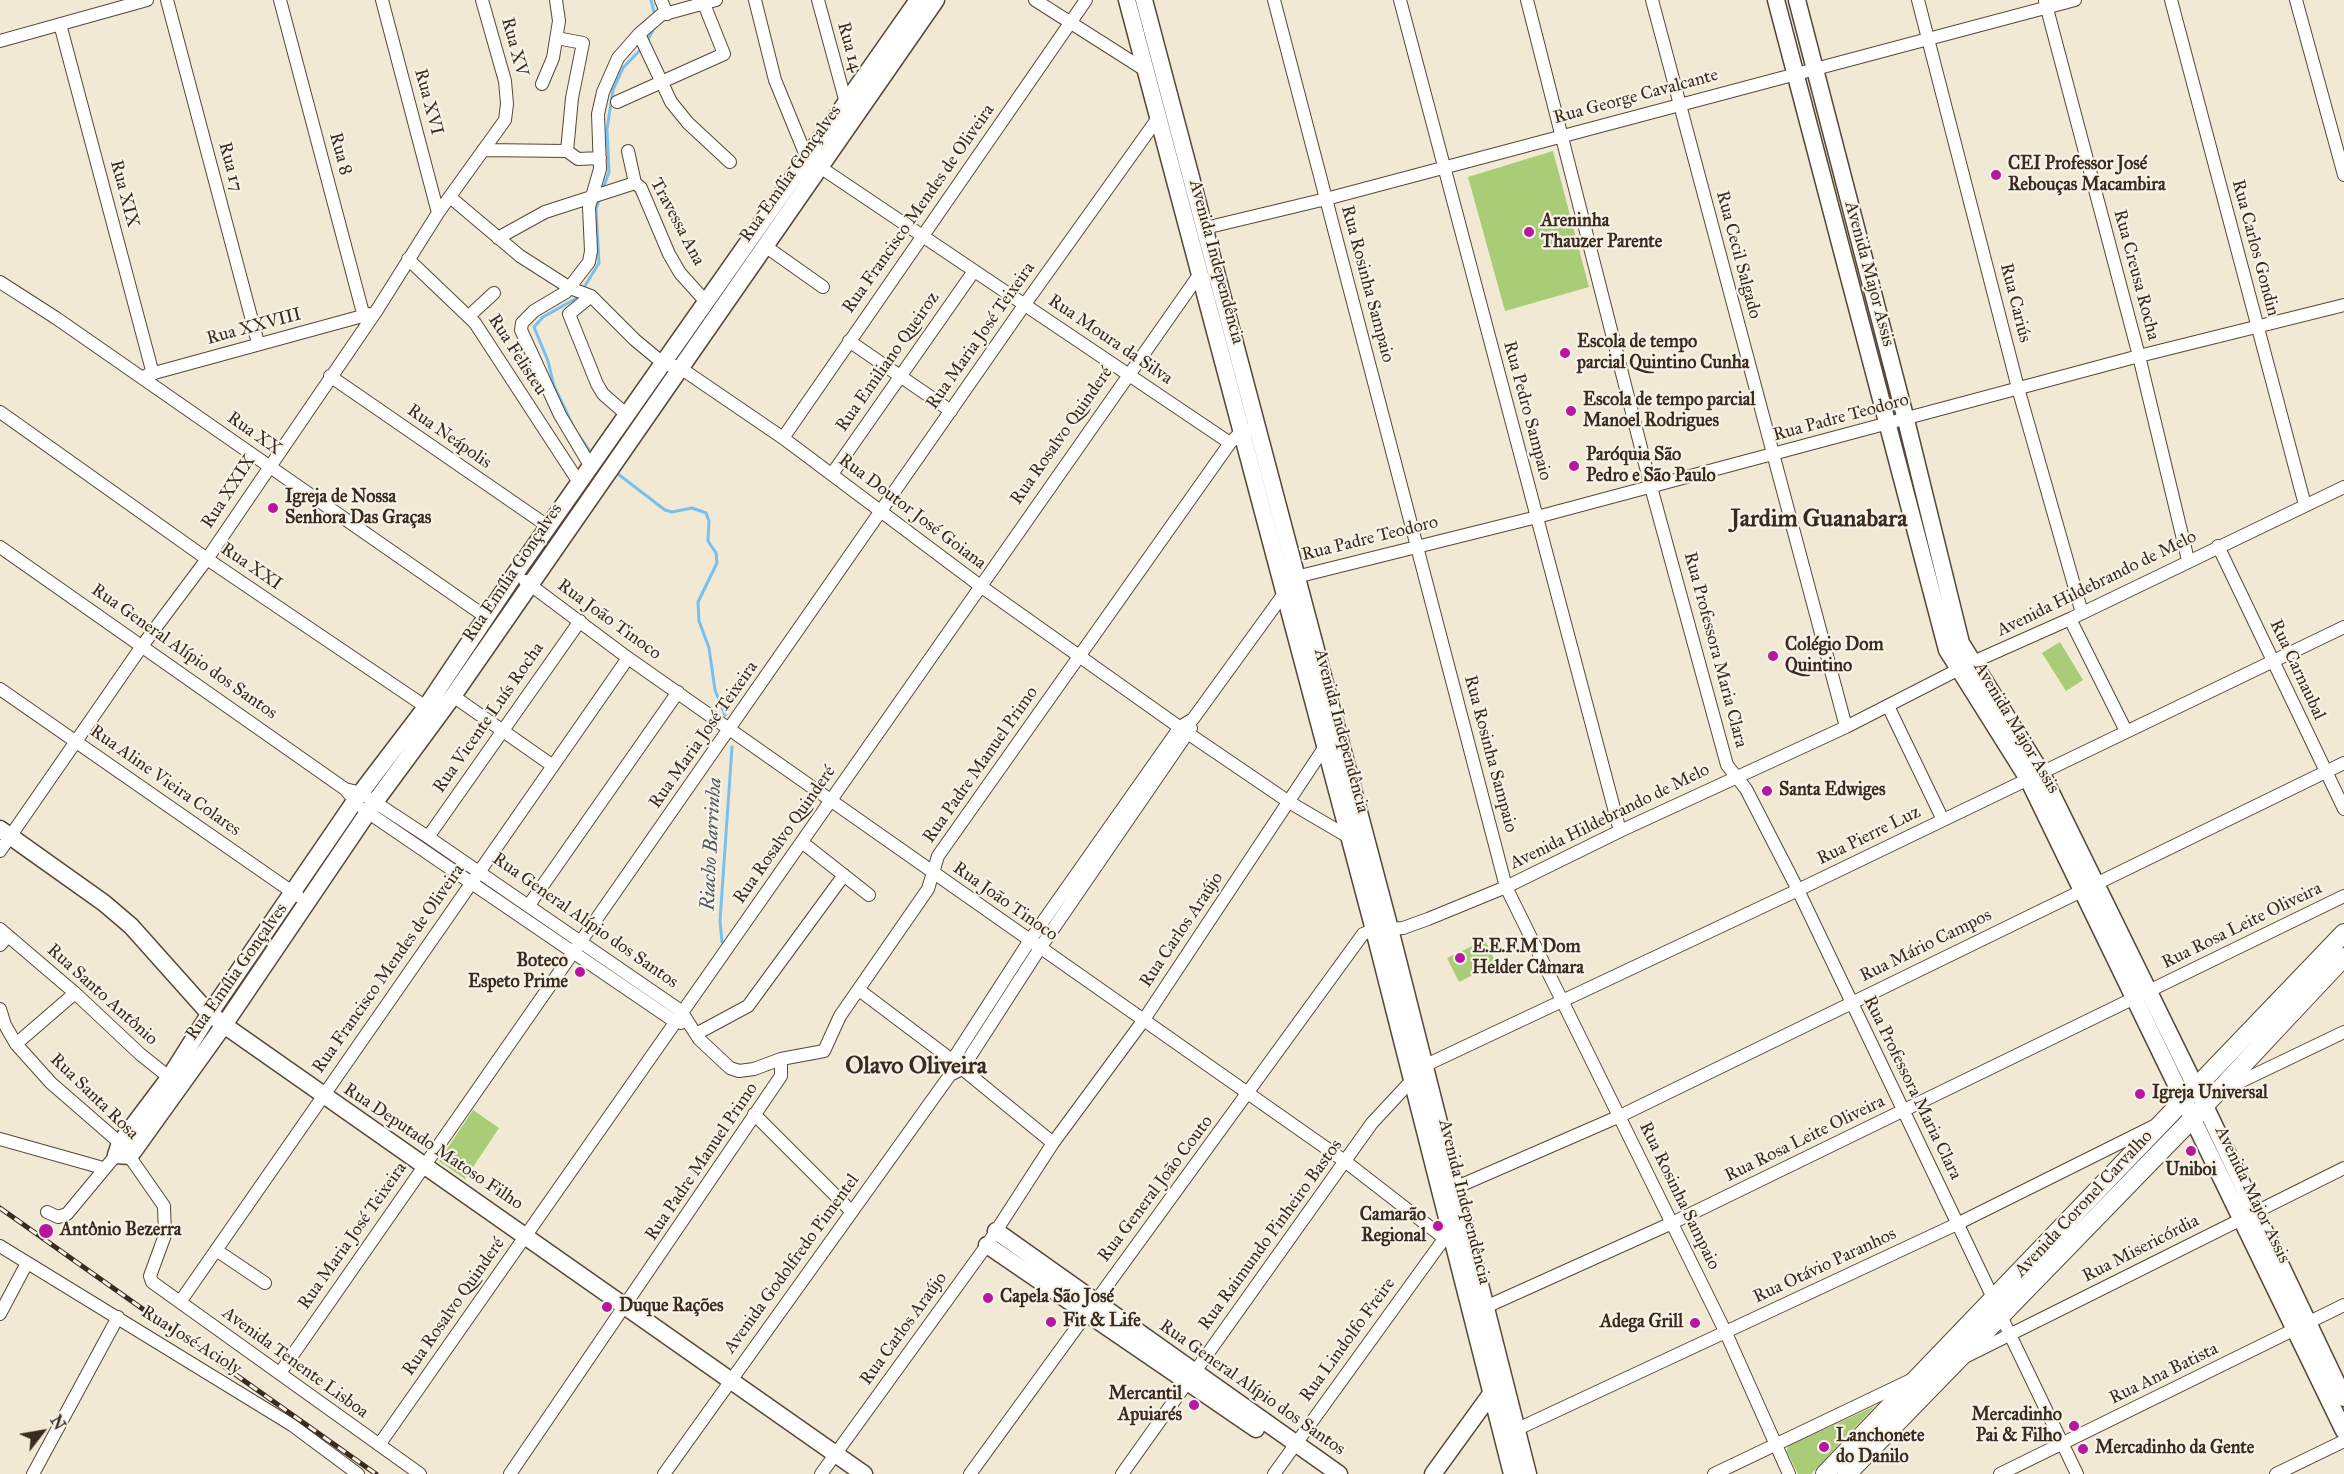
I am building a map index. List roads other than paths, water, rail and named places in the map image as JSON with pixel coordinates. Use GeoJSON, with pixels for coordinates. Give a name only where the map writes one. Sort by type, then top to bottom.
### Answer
{"type":"FeatureCollection","features":[{"type":"Feature","properties":{"kind":"main road","name":"Avenida Coronel Carvalho"},"geometry":{"type":"LineString","coordinates":[[1847,1474],[1955,1362],[1997,1308],[2160,1123],[2344,933]]}},
{"type":"Feature","properties":{"kind":"main road","name":"Avenida Coronel Carvalho"},"geometry":{"type":"LineString","coordinates":[[1825,1474],[1922,1374],[1997,1308],[2205,1106],[2344,957]]}},
{"type":"Feature","properties":{"kind":"street"},"geometry":{"type":"LineString","coordinates":[[0,41],[147,0]]}},
{"type":"Feature","properties":{"kind":"street","name":"Rua 17"},"geometry":{"type":"LineString","coordinates":[[167,0],[258,343]]}},
{"type":"Feature","properties":{"kind":"street","name":"Rua 8"},"geometry":{"type":"LineString","coordinates":[[280,0],[364,317]]}},
{"type":"Feature","properties":{"kind":"street","name":"Rua XVI"},"geometry":{"type":"LineString","coordinates":[[382,0],[438,213]]}},
{"type":"Feature","properties":{"kind":"street","name":"Rua XV"},"geometry":{"type":"LineString","coordinates":[[483,0],[505,81],[507,104]]}},
{"type":"Feature","properties":{"kind":"street"},"geometry":{"type":"LineString","coordinates":[[542,84],[553,58],[560,21],[556,0]]}},
{"type":"Feature","properties":{"kind":"street"},"geometry":{"type":"LineString","coordinates":[[660,17],[661,0]]}},
{"type":"Feature","properties":{"kind":"street"},"geometry":{"type":"LineString","coordinates":[[755,0],[775,80],[814,162]]}},
{"type":"Feature","properties":{"kind":"street","name":"Rua 14"},"geometry":{"type":"LineString","coordinates":[[818,0],[846,103]]}},
{"type":"Feature","properties":{"kind":"street"},"geometry":{"type":"LineString","coordinates":[[1035,0],[1145,70]]}},
{"type":"Feature","properties":{"kind":"street","name":"Rua Francisco Mendes de Oliveira"},"geometry":{"type":"LineString","coordinates":[[783,438],[1086,0]]}},
{"type":"Feature","properties":{"kind":"street","name":"Avenida Independência"},"geometry":{"type":"LineString","coordinates":[[1127,0],[1324,748],[1357,837],[1382,930],[1426,1065],[1457,1187],[1480,1310],[1492,1392],[1528,1474]]}},
{"type":"Feature","properties":{"kind":"street","name":"Avenida Independência"},"geometry":{"type":"LineString","coordinates":[[1144,0],[1205,228],[1242,434],[1296,577],[1341,742],[1357,837]]}},
{"type":"Feature","properties":{"kind":"street","name":"Rua Rosinha Sampaio"},"geometry":{"type":"LineString","coordinates":[[1274,0],[1506,887],[1726,1334],[1789,1474]]}},
{"type":"Feature","properties":{"kind":"street","name":"Rua Pedro Sampaio"},"geometry":{"type":"LineString","coordinates":[[1400,0],[1620,831]]}},
{"type":"Feature","properties":{"kind":"street","name":"Rua Professora Maria Clara"},"geometry":{"type":"LineString","coordinates":[[1527,0],[1651,487],[1727,765],[1746,789],[1798,890],[2077,1474]]}},
{"type":"Feature","properties":{"kind":"street","name":"Rua Cecil Salgado"},"geometry":{"type":"LineString","coordinates":[[1652,0],[1846,727]]}},
{"type":"Feature","properties":{"kind":"street","name":"Avenida Major Assis"},"geometry":{"type":"LineString","coordinates":[[1776,0],[1947,651],[1964,667],[2034,776],[2190,1094],[2205,1106],[2248,1215],[2301,1326],[2344,1431]]}},
{"type":"Feature","properties":{"kind":"street","name":"Avenida Major Assis"},"geometry":{"type":"LineString","coordinates":[[1797,0],[1906,420],[1961,643],[1964,667]]}},
{"type":"Feature","properties":{"kind":"street","name":"Rua Cariús"},"geometry":{"type":"LineString","coordinates":[[1918,0],[2018,388],[2082,613]]}},
{"type":"Feature","properties":{"kind":"street","name":"Rua George Cavalcante"},"geometry":{"type":"LineString","coordinates":[[1205,228],[1326,199],[1443,166],[1816,70],[1928,40],[2046,4],[2075,0]]}},
{"type":"Feature","properties":{"kind":"street","name":"Rua Carlos Gondin"},"geometry":{"type":"LineString","coordinates":[[2171,0],[2305,505]]}},
{"type":"Feature","properties":{"kind":"street"},"geometry":{"type":"LineString","coordinates":[[2296,0],[2344,175]]}},
{"type":"Feature","properties":{"kind":"street","name":"Rua Emília Gonçalves"},"geometry":{"type":"LineString","coordinates":[[814,162],[846,103],[929,1]]}},
{"type":"Feature","properties":{"kind":"street","name":"Rua Emília Gonçalves"},"geometry":{"type":"LineString","coordinates":[[175,1082],[210,1013],[426,707],[457,676],[671,365],[707,303],[774,219],[929,1]]}},
{"type":"Feature","properties":{"kind":"street"},"geometry":{"type":"LineString","coordinates":[[591,467],[560,415],[521,330],[526,317],[570,288],[589,262],[591,251],[589,207],[600,169],[598,114],[603,92],[618,58],[639,34],[660,17],[710,2],[724,54],[618,102]]}},
{"type":"Feature","properties":{"kind":"street","name":"Rua Creusa Rocha"},"geometry":{"type":"LineString","coordinates":[[2046,4],[2139,356],[2188,560]]}},
{"type":"Feature","properties":{"kind":"street","name":"Rua XIX"},"geometry":{"type":"LineString","coordinates":[[60,24],[147,375]]}},
{"type":"Feature","properties":{"kind":"street"},"geometry":{"type":"LineString","coordinates":[[639,34],[671,102],[688,123],[730,162]]}},
{"type":"Feature","properties":{"kind":"street"},"geometry":{"type":"LineString","coordinates":[[557,38],[583,43],[572,98],[567,151]]}},
{"type":"Feature","properties":{"kind":"street","name":"Rua XXIX"},"geometry":{"type":"LineString","coordinates":[[0,851],[5,832],[76,741],[142,646],[207,559],[268,465],[377,310],[438,213],[505,120],[507,104]]}},
{"type":"Feature","properties":{"kind":"street","name":"Rua Maria José Teixeira"},"geometry":{"type":"LineString","coordinates":[[280,1373],[576,946],[731,730],[1025,304],[1158,118]]}},
{"type":"Feature","properties":{"kind":"street"},"geometry":{"type":"LineString","coordinates":[[483,150],[567,151],[578,159],[600,158]]}},
{"type":"Feature","properties":{"kind":"street","name":"Travessa Ana"},"geometry":{"type":"LineString","coordinates":[[628,151],[635,183],[641,188],[680,273],[707,303]]}},
{"type":"Feature","properties":{"kind":"street","name":"Rua Moura da Silva"},"geometry":{"type":"LineString","coordinates":[[814,162],[921,237],[1128,374],[1242,434]]}},
{"type":"Feature","properties":{"kind":"street"},"geometry":{"type":"LineString","coordinates":[[498,238],[545,212],[635,183]]}},
{"type":"Feature","properties":{"kind":"street","name":"Rua Doutor José Goiana"},"geometry":{"type":"LineString","coordinates":[[450,197],[520,256],[570,288],[591,296],[635,340],[783,438],[979,585],[1289,802],[1357,837]]}},
{"type":"Feature","properties":{"kind":"street","name":"Rua Emília Gonçalves"},"geometry":{"type":"LineString","coordinates":[[47,1212],[58,1217],[67,1214],[103,1168],[122,1151],[175,1082],[224,1025],[309,903],[361,800],[453,696],[457,676],[486,617],[522,579],[549,527],[627,415],[671,365],[765,246],[774,219]]}},
{"type":"Feature","properties":{"kind":"street"},"geometry":{"type":"LineString","coordinates":[[1842,248],[1861,244]]}},
{"type":"Feature","properties":{"kind":"street"},"geometry":{"type":"LineString","coordinates":[[765,246],[823,287]]}},
{"type":"Feature","properties":{"kind":"street","name":"Rua Felisteu"},"geometry":{"type":"LineString","coordinates":[[408,259],[469,316],[580,484]]}},
{"type":"Feature","properties":{"kind":"street","name":"Rua Emiliano Queiroz"},"geometry":{"type":"LineString","coordinates":[[832,474],[974,271]]}},
{"type":"Feature","properties":{"kind":"street","name":"Rua Rosalvo Quinderé"},"geometry":{"type":"LineString","coordinates":[[379,1445],[677,1016],[803,843],[979,585],[1199,275]]}},
{"type":"Feature","properties":{"kind":"street","name":"Rua XX"},"geometry":{"type":"LineString","coordinates":[[0,282],[147,375],[268,465],[486,617]]}},
{"type":"Feature","properties":{"kind":"street"},"geometry":{"type":"LineString","coordinates":[[469,316],[494,293]]}},
{"type":"Feature","properties":{"kind":"street"},"geometry":{"type":"LineString","coordinates":[[591,296],[569,315],[597,384],[603,394],[627,415]]}},
{"type":"Feature","properties":{"kind":"street","name":"Rua Padre Teodoro"},"geometry":{"type":"LineString","coordinates":[[1284,593],[1296,577],[1537,517],[1888,425],[2139,356],[2344,305]]}},
{"type":"Feature","properties":{"kind":"street","name":"Rua XXVIII"},"geometry":{"type":"LineString","coordinates":[[147,375],[258,343],[364,317],[377,310]]}},
{"type":"Feature","properties":{"kind":"street"},"geometry":{"type":"LineString","coordinates":[[849,341],[951,411]]}},
{"type":"Feature","properties":{"kind":"street","name":"Rua Neápolis"},"geometry":{"type":"LineString","coordinates":[[330,376],[549,527]]}},
{"type":"Feature","properties":{"kind":"street","name":"Rua XXI"},"geometry":{"type":"LineString","coordinates":[[0,412],[207,559],[426,707]]}},
{"type":"Feature","properties":{"kind":"street","name":"Rua Padre Manuel Primo"},"geometry":{"type":"LineString","coordinates":[[510,1474],[782,1076],[782,1059],[824,1051],[835,1025],[928,889],[938,856],[1242,434]]}},
{"type":"Feature","properties":{"kind":"street","name":"Avenida Hildebrando de Melo"},"geometry":{"type":"LineString","coordinates":[[1382,930],[1428,920],[1506,887],[1620,831],[1846,727],[1964,667],[2070,619],[2188,560],[2344,487]]}},
{"type":"Feature","properties":{"kind":"street","name":"Rua Carnaubal"},"geometry":{"type":"LineString","coordinates":[[2218,546],[2344,809]]}},
{"type":"Feature","properties":{"kind":"street","name":"Rua General Alípio dos Santos"},"geometry":{"type":"LineString","coordinates":[[0,547],[361,800],[471,882],[576,946],[677,1016],[692,1030]]}},
{"type":"Feature","properties":{"kind":"street","name":"Rua João Tinoco"},"geometry":{"type":"LineString","coordinates":[[522,579],[628,658],[1448,1233]]}},
{"type":"Feature","properties":{"kind":"street"},"geometry":{"type":"LineString","coordinates":[[1185,730],[1284,593]]}},
{"type":"Feature","properties":{"kind":"street"},"geometry":{"type":"LineString","coordinates":[[2070,619],[2126,731]]}},
{"type":"Feature","properties":{"kind":"street","name":"Rua Vicente Luís Rocha"},"geometry":{"type":"LineString","coordinates":[[429,837],[580,621]]}},
{"type":"Feature","properties":{"kind":"street","name":"Rua Pierre Luz"},"geometry":{"type":"LineString","coordinates":[[1412,1079],[1426,1065],[1798,890],[2344,627]]}},
{"type":"Feature","properties":{"kind":"street","name":"Rua Francisco Mendes de Oliveira"},"geometry":{"type":"LineString","coordinates":[[180,1302],[628,658]]}},
{"type":"Feature","properties":{"kind":"street","name":"Rua Aline Vieira Colares"},"geometry":{"type":"LineString","coordinates":[[0,689],[309,903]]}},
{"type":"Feature","properties":{"kind":"street"},"geometry":{"type":"LineString","coordinates":[[529,905],[678,692]]}},
{"type":"Feature","properties":{"kind":"street"},"geometry":{"type":"LineString","coordinates":[[453,696],[553,766]]}},
{"type":"Feature","properties":{"kind":"street"},"geometry":{"type":"LineString","coordinates":[[1888,706],[1943,820]]}},
{"type":"Feature","properties":{"kind":"street","name":"Avenida Godolfredo Pimentel"},"geometry":{"type":"LineString","coordinates":[[664,1474],[1040,948],[1113,834],[1185,730]]}},
{"type":"Feature","properties":{"kind":"street"},"geometry":{"type":"LineString","coordinates":[[1324,748],[1341,742]]}},
{"type":"Feature","properties":{"kind":"street","name":"Rua Carlos Araújo"},"geometry":{"type":"LineString","coordinates":[[821,1474],[991,1238],[1053,1143],[1143,1021],[1324,748]]}},
{"type":"Feature","properties":{"kind":"street","name":"Rua Mário Campos"},"geometry":{"type":"LineString","coordinates":[[1457,1187],[1620,1116],[2344,763]]}},
{"type":"Feature","properties":{"kind":"street","name":"Rua General Alípio dos Santos"},"geometry":{"type":"LineString","coordinates":[[361,800],[429,837],[529,905],[576,946]]}},
{"type":"Feature","properties":{"kind":"street","name":"Rua Deputado Matoso Filho"},"geometry":{"type":"LineString","coordinates":[[5,832],[104,903],[131,926],[210,1013],[224,1025],[864,1474]]}},
{"type":"Feature","properties":{"kind":"street","name":"Avenida Godolfredo Pimentel"},"geometry":{"type":"LineString","coordinates":[[955,1068],[1030,940],[1113,834]]}},
{"type":"Feature","properties":{"kind":"street"},"geometry":{"type":"LineString","coordinates":[[803,843],[869,895]]}},
{"type":"Feature","properties":{"kind":"street"},"geometry":{"type":"LineString","coordinates":[[782,1059],[754,1069],[735,1071],[721,1061],[692,1030],[742,1011],[752,1002],[844,875]]}},
{"type":"Feature","properties":{"kind":"street","name":"Rua Rosa Leite Oliveira"},"geometry":{"type":"LineString","coordinates":[[1480,1310],[1672,1223],[2344,896]]}},
{"type":"Feature","properties":{"kind":"street","name":"Avenida Independência"},"geometry":{"type":"LineString","coordinates":[[1382,930],[1412,1079],[1448,1233],[1480,1310],[1504,1377],[1512,1474]]}},
{"type":"Feature","properties":{"kind":"street","name":"Rua General João Couto"},"geometry":{"type":"LineString","coordinates":[[970,1474],[1090,1307],[1249,1095],[1360,938],[1382,930]]}},
{"type":"Feature","properties":{"kind":"street","name":"Rua Santo Antônio"},"geometry":{"type":"LineString","coordinates":[[3,937],[75,993],[175,1082]]}},
{"type":"Feature","properties":{"kind":"street"},"geometry":{"type":"LineString","coordinates":[[258,945],[273,956]]}},
{"type":"Feature","properties":{"kind":"street"},"geometry":{"type":"LineString","coordinates":[[859,990],[1053,1143]]}},
{"type":"Feature","properties":{"kind":"street"},"geometry":{"type":"LineString","coordinates":[[16,1044],[75,993]]}},
{"type":"Feature","properties":{"kind":"street","name":"Rua Santa Rosa"},"geometry":{"type":"LineString","coordinates":[[0,1009],[5,1025],[16,1044],[51,1083],[122,1151],[160,1199],[166,1213],[165,1235],[150,1280]]}},
{"type":"Feature","properties":{"kind":"street"},"geometry":{"type":"LineString","coordinates":[[2205,1106],[2344,1032]]}},
{"type":"Feature","properties":{"kind":"street","name":"Rua Raimundo Pinheiro Bastos"},"geometry":{"type":"LineString","coordinates":[[1122,1474],[1372,1123],[1412,1079]]}},
{"type":"Feature","properties":{"kind":"street"},"geometry":{"type":"LineString","coordinates":[[754,1114],[852,1212]]}},
{"type":"Feature","properties":{"kind":"street","name":"Rua Otávio Paranhos"},"geometry":{"type":"LineString","coordinates":[[1509,1433],[1726,1334],[1957,1224],[2160,1123]]}},
{"type":"Feature","properties":{"kind":"street"},"geometry":{"type":"LineString","coordinates":[[0,1139],[103,1168]]}},
{"type":"Feature","properties":{"kind":"street","name":"Rua Misericórdia"},"geometry":{"type":"LineString","coordinates":[[1955,1362],[2344,1168]]}},
{"type":"Feature","properties":{"kind":"street","name":"Rua Lindolfo Freire"},"geometry":{"type":"LineString","coordinates":[[1274,1474],[1448,1233]]}},
{"type":"Feature","properties":{"kind":"street","name":"Rua General Alípio dos Santos"},"geometry":{"type":"LineString","coordinates":[[991,1238],[1293,1447],[1339,1474]]}},
{"type":"Feature","properties":{"kind":"street","name":"Rua José Acioly"},"geometry":{"type":"LineString","coordinates":[[0,1246],[292,1425],[358,1474]]}},
{"type":"Feature","properties":{"kind":"street"},"geometry":{"type":"LineString","coordinates":[[216,1250],[265,1283]]}},
{"type":"Feature","properties":{"kind":"street"},"geometry":{"type":"LineString","coordinates":[[0,1314],[27,1263]]}},
{"type":"Feature","properties":{"kind":"street","name":"Avenida Tenente Lisboa"},"geometry":{"type":"LineString","coordinates":[[150,1280],[420,1474]]}},
{"type":"Feature","properties":{"kind":"street","name":"Rua Ana Batista"},"geometry":{"type":"LineString","coordinates":[[2000,1474],[2344,1305]]}},
{"type":"Feature","properties":{"kind":"street"},"geometry":{"type":"LineString","coordinates":[[33,1474],[118,1317]]}},
{"type":"Feature","properties":{"kind":"street","name":"Avenida Major Assis"},"geometry":{"type":"LineString","coordinates":[[2301,1326],[2344,1398]]}},
{"type":"Feature","properties":{"kind":"street"},"geometry":{"type":"LineString","coordinates":[[1714,1474],[1922,1374]]}},
{"type":"Feature","properties":{"kind":"street"},"geometry":{"type":"LineString","coordinates":[[1433,1474],[1504,1377]]}},
{"type":"Feature","properties":{"kind":"street"},"geometry":{"type":"LineString","coordinates":[[2276,1474],[2344,1441]]}},
{"type":"Feature","properties":{"kind":"street","name":"Rua General Alípio dos Santos"},"geometry":{"type":"LineString","coordinates":[[1293,1447],[1319,1474]]}},
{"type":"Feature","properties":{"kind":"waterway","name":"Riacho Barrinha"},"geometry":{"type":"LineString","coordinates":[[651,0],[655,16]]}},
{"type":"Feature","properties":{"kind":"waterway","name":"Riacho Barrinha"},"geometry":{"type":"LineString","coordinates":[[646,43],[656,25]]}},
{"type":"Feature","properties":{"kind":"waterway","name":"Riacho Barrinha"},"geometry":{"type":"LineString","coordinates":[[603,189],[609,172],[607,129],[613,90],[623,68],[642,48]]}},
{"type":"Feature","properties":{"kind":"waterway","name":"Riacho Barrinha"},"geometry":{"type":"LineString","coordinates":[[583,289],[599,263],[596,209],[600,198]]}},
{"type":"Feature","properties":{"kind":"waterway","name":"Riacho Barrinha"},"geometry":{"type":"LineString","coordinates":[[573,426],[554,386],[548,361],[534,327],[543,317],[575,299],[579,294]]}},
{"type":"Feature","properties":{"kind":"waterway","name":"Riacho Barrinha"},"geometry":{"type":"LineString","coordinates":[[578,434],[589,450]]}},
{"type":"Feature","properties":{"kind":"waterway","name":"Riacho Barrinha"},"geometry":{"type":"LineString","coordinates":[[618,474],[665,510],[672,512],[692,508],[706,513],[709,521],[708,541],[716,553],[717,563],[698,602],[699,621],[709,648],[715,690],[725,715]]}},
{"type":"Feature","properties":{"kind":"waterway","name":"Riacho Barrinha"},"geometry":{"type":"LineString","coordinates":[[722,942],[720,921],[732,747]]}},
{"type":"Feature","properties":{"kind":"railway"},"geometry":{"type":"LineString","coordinates":[[0,1208],[376,1474]]}},
{"type":"Feature","properties":{"kind":"place","name":"CEI Professor José Rebouças Macambira"},"geometry":{"type":"Point","coordinates":[1996,175]}},
{"type":"Feature","properties":{"kind":"place","name":"Areninha Thauzer Parente"},"geometry":{"type":"Point","coordinates":[1529,232]}},
{"type":"Feature","properties":{"kind":"place","name":"Escola de tempo parcial Quintino Cunha"},"geometry":{"type":"Point","coordinates":[1565,353]}},
{"type":"Feature","properties":{"kind":"place","name":"Escola de tempo parcial Manoel Rodrigues"},"geometry":{"type":"Point","coordinates":[1571,411]}},
{"type":"Feature","properties":{"kind":"place","name":"Paróquia São Pedro e São Paulo"},"geometry":{"type":"Point","coordinates":[1574,466]}},
{"type":"Feature","properties":{"kind":"place","name":"Igreja de Nossa Senhora Das Graças"},"geometry":{"type":"Point","coordinates":[273,508]}},
{"type":"Feature","properties":{"kind":"place","name":"Colégio Dom Quintino"},"geometry":{"type":"Point","coordinates":[1773,656]}},
{"type":"Feature","properties":{"kind":"place","name":"Santa Edwiges"},"geometry":{"type":"Point","coordinates":[1767,791]}},
{"type":"Feature","properties":{"kind":"place","name":"E.E.F.M Dom Helder Câmara"},"geometry":{"type":"Point","coordinates":[1460,958]}},
{"type":"Feature","properties":{"kind":"place","name":"Boteco Espeto Prime"},"geometry":{"type":"Point","coordinates":[580,972]}},
{"type":"Feature","properties":{"kind":"place","name":"Igreja Universal"},"geometry":{"type":"Point","coordinates":[2140,1094]}},
{"type":"Feature","properties":{"kind":"place","name":"Uniboi"},"geometry":{"type":"Point","coordinates":[2191,1151]}},
{"type":"Feature","properties":{"kind":"place","name":"Camarão Regional"},"geometry":{"type":"Point","coordinates":[1438,1226]}},
{"type":"Feature","properties":{"kind":"place","name":"Antônio Bezerra"},"geometry":{"type":"Point","coordinates":[46,1231]}},
{"type":"Feature","properties":{"kind":"place","name":"Capela São José"},"geometry":{"type":"Point","coordinates":[988,1298]}},
{"type":"Feature","properties":{"kind":"place","name":"Duque Rações"},"geometry":{"type":"Point","coordinates":[607,1307]}},
{"type":"Feature","properties":{"kind":"place","name":"Fit & Life"},"geometry":{"type":"Point","coordinates":[1051,1322]}},
{"type":"Feature","properties":{"kind":"place","name":"Adega Grill"},"geometry":{"type":"Point","coordinates":[1695,1323]}},
{"type":"Feature","properties":{"kind":"place","name":"Mercantil Apuiarés"},"geometry":{"type":"Point","coordinates":[1194,1405]}},
{"type":"Feature","properties":{"kind":"place","name":"Mercadinho Pai & Filho"},"geometry":{"type":"Point","coordinates":[2074,1426]}},
{"type":"Feature","properties":{"kind":"place","name":"Lanchonete do Danilo"},"geometry":{"type":"Point","coordinates":[1824,1447]}},
{"type":"Feature","properties":{"kind":"place","name":"Mercadinho da Gente"},"geometry":{"type":"Point","coordinates":[2083,1449]}},
{"type":"Feature","properties":{"kind":"district","name":"Jardim Guanabara"},"geometry":{"type":"Point","coordinates":[1819,520]}},
{"type":"Feature","properties":{"kind":"district","name":"Olavo Oliveira"},"geometry":{"type":"Point","coordinates":[916,1067]}}]}
